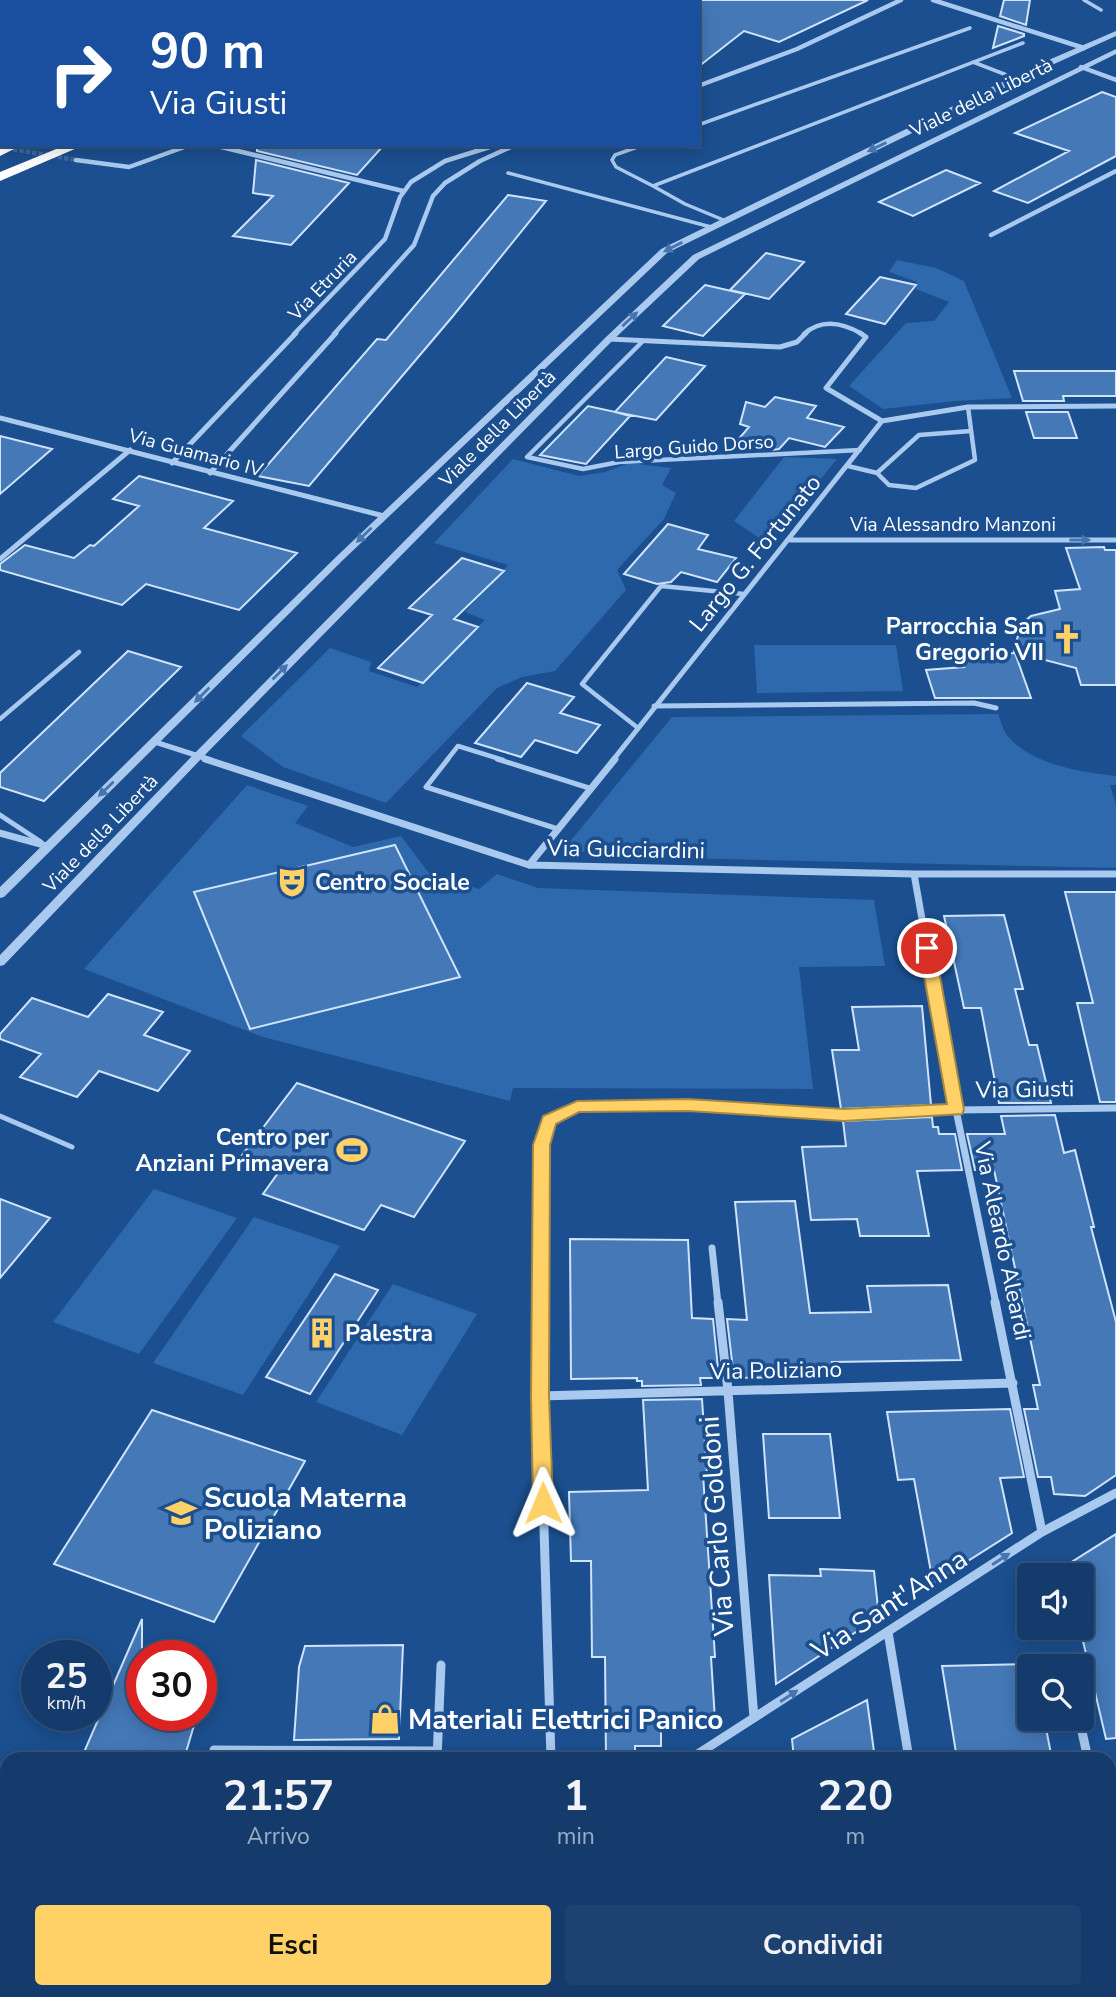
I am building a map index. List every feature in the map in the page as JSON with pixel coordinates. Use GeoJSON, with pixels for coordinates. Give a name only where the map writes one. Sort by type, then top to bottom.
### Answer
{"type":"FeatureCollection","features":[{"type":"Feature","properties":{"kind":"highway"},"geometry":{"type":"LineString","coordinates":[[0,177],[73,147]]}},
{"type":"Feature","properties":{"kind":"street"},"geometry":{"type":"LineString","coordinates":[[700,85],[797,49],[901,0]]}},
{"type":"Feature","properties":{"kind":"street","name":"Viale della Libertà"},"geometry":{"type":"LineString","coordinates":[[933,0],[1084,48]]}},
{"type":"Feature","properties":{"kind":"street","name":"Viale della Libertà"},"geometry":{"type":"LineString","coordinates":[[0,894],[384,516],[664,251],[1116,33]]}},
{"type":"Feature","properties":{"kind":"street","name":"Viale della Libertà"},"geometry":{"type":"LineString","coordinates":[[0,962],[198,756],[609,339],[696,257],[1116,51]]}},
{"type":"Feature","properties":{"kind":"street"},"geometry":{"type":"LineString","coordinates":[[1082,68],[1116,80]]}},
{"type":"Feature","properties":{"kind":"street"},"geometry":{"type":"LineString","coordinates":[[76,160],[129,167],[184,147]]}},
{"type":"Feature","properties":{"kind":"street"},"geometry":{"type":"LineString","coordinates":[[221,147],[403,191],[426,172],[465,153],[488,147]]}},
{"type":"Feature","properties":{"kind":"street","name":"Via Etruria"},"geometry":{"type":"LineString","coordinates":[[210,473],[414,245],[433,196],[445,183],[480,161],[510,147]]}},
{"type":"Feature","properties":{"kind":"street"},"geometry":{"type":"LineString","coordinates":[[991,235],[1116,171]]}},
{"type":"Feature","properties":{"kind":"street","name":"Via Etruria"},"geometry":{"type":"LineString","coordinates":[[172,463],[385,239],[403,191]]}},
{"type":"Feature","properties":{"kind":"street"},"geometry":{"type":"LineString","coordinates":[[609,339],[780,347],[799,343],[814,326],[825,323],[857,329],[866,337],[826,388],[882,421],[968,407],[1116,406]]}},
{"type":"Feature","properties":{"kind":"street","name":"Via Guamario IV"},"geometry":{"type":"LineString","coordinates":[[0,418],[384,516]]}},
{"type":"Feature","properties":{"kind":"street","name":"Largo G. Fortunato"},"geometry":{"type":"LineString","coordinates":[[528,864],[744,594],[791,541],[882,421]]}},
{"type":"Feature","properties":{"kind":"street"},"geometry":{"type":"LineString","coordinates":[[0,559],[130,450]]}},
{"type":"Feature","properties":{"kind":"street","name":"Via Alessandro Manzoni"},"geometry":{"type":"LineString","coordinates":[[791,541],[1116,540]]}},
{"type":"Feature","properties":{"kind":"street"},"geometry":{"type":"LineString","coordinates":[[654,706],[974,703],[996,708]]}},
{"type":"Feature","properties":{"kind":"street","name":"Via Guicciardini"},"geometry":{"type":"LineString","coordinates":[[155,742],[528,864],[914,874],[1116,874]]}},
{"type":"Feature","properties":{"kind":"street"},"geometry":{"type":"LineString","coordinates":[[0,833],[47,846]]}},
{"type":"Feature","properties":{"kind":"street","name":"Via Aleardo Aleardi"},"geometry":{"type":"LineString","coordinates":[[914,874],[956,1110],[1042,1532]]}},
{"type":"Feature","properties":{"kind":"street","name":"Via Giusti"},"geometry":{"type":"LineString","coordinates":[[551,1752],[540,1396],[541,1145],[549,1120],[577,1107],[688,1105],[844,1115],[956,1110],[1116,1108]]}},
{"type":"Feature","properties":{"kind":"street","name":"Via Carlo Goldoni"},"geometry":{"type":"LineString","coordinates":[[712,1248],[728,1391],[754,1718]]}},
{"type":"Feature","properties":{"kind":"street","name":"Via Poliziano"},"geometry":{"type":"LineString","coordinates":[[540,1396],[1013,1383]]}},
{"type":"Feature","properties":{"kind":"street","name":"Via Sant'Anna"},"geometry":{"type":"LineString","coordinates":[[701,1752],[1042,1532],[1116,1493]]}},
{"type":"Feature","properties":{"kind":"street"},"geometry":{"type":"LineString","coordinates":[[888,1632],[908,1752]]}},
{"type":"Feature","properties":{"kind":"street"},"geometry":{"type":"LineString","coordinates":[[437,1752],[441,1665]]}},
{"type":"Feature","properties":{"kind":"street"},"geometry":{"type":"LineString","coordinates":[[1082,1731],[1086,1752]]}},
{"type":"Feature","properties":{"kind":"street"},"geometry":{"type":"LineString","coordinates":[[214,1750],[303,1752]]}},
{"type":"Feature","properties":{"kind":"lane"},"geometry":{"type":"LineString","coordinates":[[1084,0],[1101,10]]}},
{"type":"Feature","properties":{"kind":"lane"},"geometry":{"type":"LineString","coordinates":[[700,124],[970,27]]}},
{"type":"Feature","properties":{"kind":"lane"},"geometry":{"type":"LineString","coordinates":[[653,186],[1023,43]]}},
{"type":"Feature","properties":{"kind":"lane"},"geometry":{"type":"LineString","coordinates":[[973,62],[1017,79]]}},
{"type":"Feature","properties":{"kind":"lane"},"geometry":{"type":"LineString","coordinates":[[637,147],[615,155],[612,160],[616,167],[685,204],[726,221]]}},
{"type":"Feature","properties":{"kind":"lane"},"geometry":{"type":"LineString","coordinates":[[508,173],[712,228]]}},
{"type":"Feature","properties":{"kind":"lane","name":"Largo Guido Dorso"},"geometry":{"type":"LineString","coordinates":[[642,342],[527,457],[571,469],[595,470],[619,462],[860,450]]}},
{"type":"Feature","properties":{"kind":"lane"},"geometry":{"type":"LineString","coordinates":[[848,466],[877,473],[889,485],[916,488],[975,460],[968,407]]}},
{"type":"Feature","properties":{"kind":"lane"},"geometry":{"type":"LineString","coordinates":[[877,473],[919,435],[971,431]]}},
{"type":"Feature","properties":{"kind":"lane"},"geometry":{"type":"LineString","coordinates":[[638,727],[582,684],[661,586],[744,594]]}},
{"type":"Feature","properties":{"kind":"lane"},"geometry":{"type":"LineString","coordinates":[[0,719],[79,652]]}},
{"type":"Feature","properties":{"kind":"lane"},"geometry":{"type":"LineString","coordinates":[[558,828],[426,787],[458,746],[589,789]]}},
{"type":"Feature","properties":{"kind":"lane"},"geometry":{"type":"LineString","coordinates":[[0,816],[47,846]]}},
{"type":"Feature","properties":{"kind":"lane"},"geometry":{"type":"LineString","coordinates":[[0,1116],[72,1147]]}},
{"type":"Feature","properties":{"kind":"shaded area"},"geometry":{"type":"Polygon","coordinates":[[[897,260],[936,268],[964,281],[1012,398],[883,409],[849,386],[906,323],[934,321],[949,302],[916,289],[917,282],[889,272],[897,260]]]}},
{"type":"Feature","properties":{"kind":"shaded area"},"geometry":{"type":"Polygon","coordinates":[[[784,457],[837,459],[768,544],[734,521],[784,457]]]}},
{"type":"Feature","properties":{"kind":"shaded area"},"geometry":{"type":"Polygon","coordinates":[[[513,459],[579,476],[605,472],[629,463],[671,468],[662,485],[676,493],[664,519],[617,570],[626,590],[555,671],[522,677],[497,688],[386,803],[283,767],[241,736],[330,648],[371,662],[369,671],[417,687],[485,620],[465,612],[508,565],[434,543],[513,459]]]}},
{"type":"Feature","properties":{"kind":"shaded area"},"geometry":{"type":"Polygon","coordinates":[[[754,645],[896,645],[903,691],[757,693],[754,645]]]}},
{"type":"Feature","properties":{"kind":"shaded area"},"geometry":{"type":"Polygon","coordinates":[[[998,714],[1007,735],[1029,754],[1072,769],[1116,776],[1116,785],[1110,785],[1116,805],[1116,868],[634,857],[563,850],[672,717],[998,714]]]}},
{"type":"Feature","properties":{"kind":"shaded area"},"geometry":{"type":"Polygon","coordinates":[[[247,785],[308,806],[295,823],[353,847],[401,836],[428,872],[479,889],[497,874],[538,888],[874,900],[885,966],[799,967],[813,1089],[513,1088],[510,1101],[263,1037],[84,969],[247,785]]]}},
{"type":"Feature","properties":{"kind":"shaded area"},"geometry":{"type":"Polygon","coordinates":[[[154,1189],[237,1218],[139,1354],[53,1322],[154,1189]]]}},
{"type":"Feature","properties":{"kind":"shaded area"},"geometry":{"type":"Polygon","coordinates":[[[254,1217],[340,1246],[243,1395],[153,1363],[254,1217]]]}},
{"type":"Feature","properties":{"kind":"shaded area"},"geometry":{"type":"Polygon","coordinates":[[[393,1284],[477,1314],[402,1435],[316,1402],[393,1284]]]}},
{"type":"Feature","properties":{"kind":"building"},"geometry":{"type":"Polygon","coordinates":[[[700,0],[868,0],[779,42],[744,31],[700,65],[700,0]]]}},
{"type":"Feature","properties":{"kind":"building"},"geometry":{"type":"Polygon","coordinates":[[[1004,0],[1030,0],[1026,25],[1000,16],[1004,0]]]}},
{"type":"Feature","properties":{"kind":"building"},"geometry":{"type":"Polygon","coordinates":[[[998,26],[1024,34],[1024,36],[993,48],[998,26]]]}},
{"type":"Feature","properties":{"kind":"building"},"geometry":{"type":"Polygon","coordinates":[[[1102,92],[1116,97],[1116,156],[1028,203],[994,191],[1069,151],[1015,133],[1102,92]]]}},
{"type":"Feature","properties":{"kind":"building"},"geometry":{"type":"Polygon","coordinates":[[[257,147],[382,147],[357,175],[257,151],[257,147]]]}},
{"type":"Feature","properties":{"kind":"building"},"geometry":{"type":"Polygon","coordinates":[[[256,160],[349,183],[291,245],[233,236],[273,196],[253,193],[256,160]]]}},
{"type":"Feature","properties":{"kind":"building"},"geometry":{"type":"Polygon","coordinates":[[[946,170],[980,183],[913,216],[879,202],[946,170]]]}},
{"type":"Feature","properties":{"kind":"building"},"geometry":{"type":"Polygon","coordinates":[[[508,195],[546,201],[309,486],[258,476],[377,339],[386,340],[508,195]]]}},
{"type":"Feature","properties":{"kind":"building"},"geometry":{"type":"Polygon","coordinates":[[[766,253],[804,262],[769,299],[730,290],[766,253]]]}},
{"type":"Feature","properties":{"kind":"building"},"geometry":{"type":"Polygon","coordinates":[[[880,277],[916,285],[885,324],[846,314],[880,277]]]}},
{"type":"Feature","properties":{"kind":"building"},"geometry":{"type":"Polygon","coordinates":[[[705,285],[745,294],[703,336],[663,326],[705,285]]]}},
{"type":"Feature","properties":{"kind":"building"},"geometry":{"type":"Polygon","coordinates":[[[666,357],[705,366],[656,420],[615,412],[666,357]]]}},
{"type":"Feature","properties":{"kind":"building"},"geometry":{"type":"Polygon","coordinates":[[[1014,371],[1116,371],[1116,396],[1063,396],[1064,401],[1023,401],[1014,371]]]}},
{"type":"Feature","properties":{"kind":"building"},"geometry":{"type":"Polygon","coordinates":[[[775,397],[816,406],[807,418],[844,427],[825,447],[789,438],[779,449],[772,450],[737,441],[749,427],[740,424],[746,402],[765,407],[775,397]]]}},
{"type":"Feature","properties":{"kind":"building"},"geometry":{"type":"Polygon","coordinates":[[[588,406],[630,416],[586,464],[540,455],[588,406]]]}},
{"type":"Feature","properties":{"kind":"building"},"geometry":{"type":"Polygon","coordinates":[[[1026,412],[1068,412],[1077,438],[1034,438],[1026,412]]]}},
{"type":"Feature","properties":{"kind":"building"},"geometry":{"type":"Polygon","coordinates":[[[0,436],[52,449],[0,494],[0,436]]]}},
{"type":"Feature","properties":{"kind":"building"},"geometry":{"type":"Polygon","coordinates":[[[139,476],[233,501],[204,528],[297,553],[239,610],[146,584],[122,605],[0,570],[0,564],[25,545],[74,558],[90,545],[94,546],[139,506],[113,499],[139,476]]]}},
{"type":"Feature","properties":{"kind":"building"},"geometry":{"type":"Polygon","coordinates":[[[668,524],[708,535],[698,549],[736,558],[717,582],[681,572],[671,582],[657,584],[624,574],[668,524]]]}},
{"type":"Feature","properties":{"kind":"building","name":"Parrocchia San Gregorio VII"},"geometry":{"type":"Polygon","coordinates":[[[1104,547],[1105,550],[1116,550],[1116,685],[1081,685],[1076,668],[1014,652],[1019,631],[1025,621],[1031,616],[1060,609],[1055,591],[1080,589],[1066,548],[1104,547]]]}},
{"type":"Feature","properties":{"kind":"building"},"geometry":{"type":"Polygon","coordinates":[[[462,558],[504,571],[454,619],[478,627],[423,683],[378,668],[432,615],[409,608],[462,558]]]}},
{"type":"Feature","properties":{"kind":"building"},"geometry":{"type":"Polygon","coordinates":[[[128,651],[181,667],[44,801],[0,787],[0,773],[128,651]]]}},
{"type":"Feature","properties":{"kind":"building"},"geometry":{"type":"Polygon","coordinates":[[[1015,653],[1031,698],[935,698],[926,670],[964,667],[960,657],[1015,653]]]}},
{"type":"Feature","properties":{"kind":"building"},"geometry":{"type":"Polygon","coordinates":[[[527,683],[574,697],[560,713],[600,725],[577,753],[535,740],[521,757],[475,743],[527,683]]]}},
{"type":"Feature","properties":{"kind":"building","name":"Centro Sociale"},"geometry":{"type":"Polygon","coordinates":[[[395,845],[460,977],[250,1029],[194,892],[395,845]]]}},
{"type":"Feature","properties":{"kind":"building"},"geometry":{"type":"Polygon","coordinates":[[[1065,892],[1116,892],[1116,1102],[1100,1102],[1077,1003],[1093,1003],[1065,892]]]}},
{"type":"Feature","properties":{"kind":"building"},"geometry":{"type":"Polygon","coordinates":[[[1004,915],[1023,989],[1015,989],[1029,1045],[1037,1045],[1051,1103],[999,1103],[981,1008],[964,1008],[944,916],[1004,915]]]}},
{"type":"Feature","properties":{"kind":"building"},"geometry":{"type":"Polygon","coordinates":[[[108,994],[163,1012],[144,1035],[190,1051],[158,1091],[99,1071],[77,1097],[20,1077],[41,1054],[0,1039],[0,1034],[32,998],[88,1017],[108,994]]]}},
{"type":"Feature","properties":{"kind":"building"},"geometry":{"type":"Polygon","coordinates":[[[922,1006],[931,1105],[841,1109],[832,1050],[859,1050],[852,1007],[922,1006]]]}},
{"type":"Feature","properties":{"kind":"building","name":"Centro per Anziani Primavera"},"geometry":{"type":"Polygon","coordinates":[[[297,1083],[465,1141],[414,1217],[381,1205],[364,1230],[263,1194],[278,1173],[239,1159],[297,1083]]]}},
{"type":"Feature","properties":{"kind":"building"},"geometry":{"type":"Polygon","coordinates":[[[1055,1115],[1064,1153],[1075,1150],[1094,1227],[1091,1227],[1116,1322],[1116,1475],[1085,1496],[1054,1494],[1051,1477],[1038,1477],[1024,1409],[1038,1409],[1033,1385],[1040,1385],[994,1170],[975,1170],[967,1134],[1005,1134],[1001,1116],[1055,1115]]]}},
{"type":"Feature","properties":{"kind":"building"},"geometry":{"type":"Polygon","coordinates":[[[932,1117],[933,1127],[938,1127],[939,1134],[955,1134],[962,1170],[917,1171],[929,1236],[860,1236],[857,1219],[811,1220],[802,1147],[846,1146],[843,1121],[932,1117]]]}},
{"type":"Feature","properties":{"kind":"building"},"geometry":{"type":"Polygon","coordinates":[[[0,1199],[50,1218],[0,1278],[0,1199]]]}},
{"type":"Feature","properties":{"kind":"building"},"geometry":{"type":"Polygon","coordinates":[[[795,1201],[810,1313],[871,1312],[867,1286],[948,1285],[961,1360],[832,1362],[834,1376],[734,1378],[727,1319],[747,1320],[735,1202],[795,1201]]]}},
{"type":"Feature","properties":{"kind":"building"},"geometry":{"type":"Polygon","coordinates":[[[570,1239],[688,1240],[692,1318],[713,1319],[719,1378],[700,1378],[701,1385],[642,1386],[642,1381],[637,1381],[637,1378],[571,1379],[570,1239]]]}},
{"type":"Feature","properties":{"kind":"building","name":"Palestra"},"geometry":{"type":"Polygon","coordinates":[[[335,1274],[378,1290],[310,1394],[266,1377],[335,1274]]]}},
{"type":"Feature","properties":{"kind":"building"},"geometry":{"type":"Polygon","coordinates":[[[702,1399],[707,1474],[703,1474],[715,1657],[711,1657],[715,1720],[687,1720],[687,1728],[661,1728],[661,1746],[635,1746],[635,1752],[606,1752],[605,1657],[592,1657],[591,1561],[571,1561],[569,1492],[648,1490],[643,1400],[702,1399]]]}},
{"type":"Feature","properties":{"kind":"building"},"geometry":{"type":"Polygon","coordinates":[[[1010,1409],[1024,1477],[1000,1478],[1012,1533],[933,1583],[914,1479],[898,1480],[887,1412],[1010,1409]]]}},
{"type":"Feature","properties":{"kind":"building","name":"Scuola Materna Poliziano"},"geometry":{"type":"Polygon","coordinates":[[[152,1410],[305,1461],[214,1622],[54,1564],[152,1410]]]}},
{"type":"Feature","properties":{"kind":"building"},"geometry":{"type":"Polygon","coordinates":[[[763,1434],[830,1434],[840,1518],[769,1518],[763,1434]]]}},
{"type":"Feature","properties":{"kind":"building"},"geometry":{"type":"Polygon","coordinates":[[[1116,1534],[1116,1738],[1106,1739],[1094,1688],[1094,1654],[1086,1654],[1083,1640],[1094,1640],[1094,1563],[1070,1563],[1116,1534]]]}},
{"type":"Feature","properties":{"kind":"building"},"geometry":{"type":"Polygon","coordinates":[[[820,1569],[874,1571],[879,1617],[776,1684],[769,1575],[821,1576],[820,1569]]]}},
{"type":"Feature","properties":{"kind":"building"},"geometry":{"type":"Polygon","coordinates":[[[142,1619],[142,1640],[133,1640],[142,1619]]]}},
{"type":"Feature","properties":{"kind":"building"},"geometry":{"type":"Polygon","coordinates":[[[403,1645],[399,1739],[294,1740],[299,1667],[305,1646],[403,1645]]]}},
{"type":"Feature","properties":{"kind":"building"},"geometry":{"type":"Polygon","coordinates":[[[126,1656],[126,1731],[192,1731],[186,1752],[84,1752],[93,1731],[112,1731],[112,1688],[126,1656]]]}},
{"type":"Feature","properties":{"kind":"building"},"geometry":{"type":"Polygon","coordinates":[[[1017,1664],[1017,1731],[1047,1731],[1051,1752],[956,1752],[942,1666],[1017,1664]]]}},
{"type":"Feature","properties":{"kind":"building"},"geometry":{"type":"Polygon","coordinates":[[[867,1700],[874,1752],[793,1752],[792,1739],[867,1700]]]}},
{"type":"Feature","properties":{"kind":"tunnel"},"geometry":{"type":"LineString","coordinates":[[0,147],[76,160]]}},
{"type":"Feature","properties":{"kind":"place","name":"Parrocchia San Gregorio VII"},"geometry":{"type":"Point","coordinates":[1067,639]}},
{"type":"Feature","properties":{"kind":"place","name":"Centro Sociale"},"geometry":{"type":"Point","coordinates":[292,882]}},
{"type":"Feature","properties":{"kind":"place","name":"Centro per Anziani Primavera"},"geometry":{"type":"Point","coordinates":[352,1150]}},
{"type":"Feature","properties":{"kind":"place","name":"Palestra"},"geometry":{"type":"Point","coordinates":[322,1333]}},
{"type":"Feature","properties":{"kind":"place","name":"Scuola Materna Poliziano"},"geometry":{"type":"Point","coordinates":[181,1513]}},
{"type":"Feature","properties":{"kind":"place","name":"Materiali Elettrici Panico"},"geometry":{"type":"Point","coordinates":[385,1719]}},
{"type":"Feature","properties":{"kind":"route"},"geometry":{"type":"LineString","coordinates":[[543,1503],[540,1396],[541,1145],[549,1120],[577,1107],[688,1105],[844,1115],[956,1110],[927,948]]}}]}
